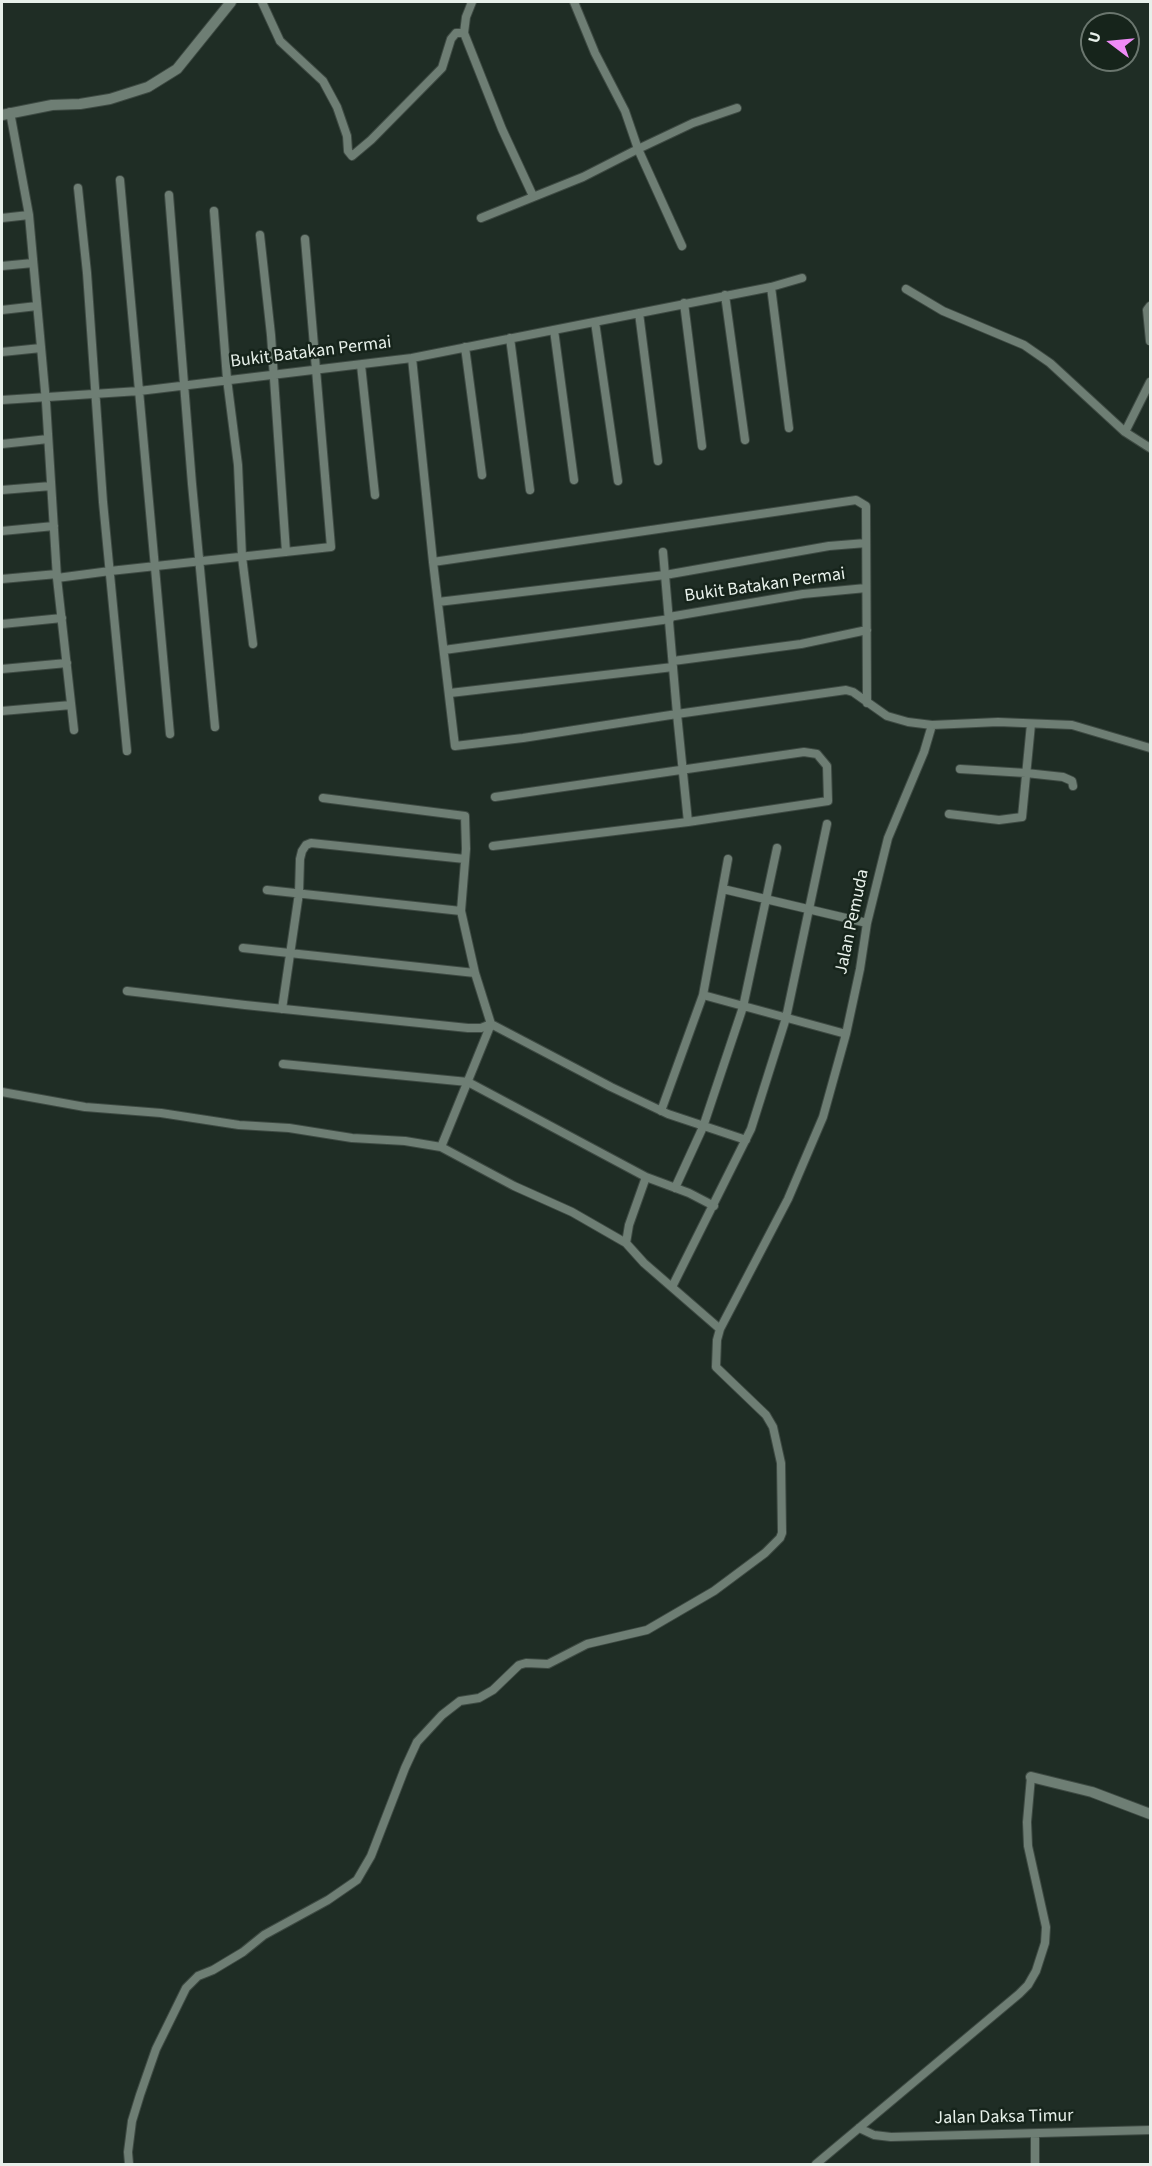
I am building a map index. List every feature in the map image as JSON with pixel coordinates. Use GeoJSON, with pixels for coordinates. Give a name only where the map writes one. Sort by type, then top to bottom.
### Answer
{"type":"FeatureCollection","features":[{"type":"Feature","properties":{"kind":"street"},"geometry":{"type":"LineString","coordinates":[[74,730],[57,576],[45,396],[29,215],[6,114],[52,105],[110,99],[148,87],[177,69],[231,2]]}},
{"type":"Feature","properties":{"kind":"street"},"geometry":{"type":"LineString","coordinates":[[262,2],[280,41],[323,81],[337,107],[348,151],[352,156],[371,140],[442,68],[451,39],[456,33],[464,33]]}},
{"type":"Feature","properties":{"kind":"street"},"geometry":{"type":"LineString","coordinates":[[472,2],[466,17],[464,33],[502,129],[533,196]]}},
{"type":"Feature","properties":{"kind":"street"},"geometry":{"type":"LineString","coordinates":[[574,2],[595,53],[625,111],[638,149],[682,246]]}},
{"type":"Feature","properties":{"kind":"street"},"geometry":{"type":"LineString","coordinates":[[481,218],[583,177],[693,123],[737,108]]}},
{"type":"Feature","properties":{"kind":"street"},"geometry":{"type":"LineString","coordinates":[[120,180],[170,734]]}},
{"type":"Feature","properties":{"kind":"street"},"geometry":{"type":"LineString","coordinates":[[78,188],[87,273],[94,394],[127,751]]}},
{"type":"Feature","properties":{"kind":"street"},"geometry":{"type":"LineString","coordinates":[[169,195],[215,728]]}},
{"type":"Feature","properties":{"kind":"street"},"geometry":{"type":"LineString","coordinates":[[214,211],[227,379],[238,465],[242,557],[253,644]]}},
{"type":"Feature","properties":{"kind":"street"},"geometry":{"type":"LineString","coordinates":[[2,218],[29,215]]}},
{"type":"Feature","properties":{"kind":"street"},"geometry":{"type":"LineString","coordinates":[[260,235],[271,335],[286,552]]}},
{"type":"Feature","properties":{"kind":"street"},"geometry":{"type":"LineString","coordinates":[[2,579],[110,571],[331,547],[305,239]]}},
{"type":"Feature","properties":{"kind":"street"},"geometry":{"type":"LineString","coordinates":[[2,266],[33,263]]}},
{"type":"Feature","properties":{"kind":"street"},"geometry":{"type":"LineString","coordinates":[[412,358],[771,287],[802,278]]}},
{"type":"Feature","properties":{"kind":"street"},"geometry":{"type":"LineString","coordinates":[[771,287],[789,428]]}},
{"type":"Feature","properties":{"kind":"street"},"geometry":{"type":"LineString","coordinates":[[906,289],[943,311],[1024,345],[1050,363],[1125,432],[1150,448]]}},
{"type":"Feature","properties":{"kind":"street"},"geometry":{"type":"LineString","coordinates":[[725,295],[745,440]]}},
{"type":"Feature","properties":{"kind":"street"},"geometry":{"type":"LineString","coordinates":[[684,303],[702,446]]}},
{"type":"Feature","properties":{"kind":"street"},"geometry":{"type":"LineString","coordinates":[[2,310],[37,306]]}},
{"type":"Feature","properties":{"kind":"street"},"geometry":{"type":"LineString","coordinates":[[1150,306],[1147,310],[1150,341]]}},
{"type":"Feature","properties":{"kind":"street"},"geometry":{"type":"LineString","coordinates":[[639,313],[658,460]]}},
{"type":"Feature","properties":{"kind":"street"},"geometry":{"type":"LineString","coordinates":[[594,322],[618,481]]}},
{"type":"Feature","properties":{"kind":"street"},"geometry":{"type":"LineString","coordinates":[[554,330],[574,480]]}},
{"type":"Feature","properties":{"kind":"street"},"geometry":{"type":"LineString","coordinates":[[510,338],[530,490]]}},
{"type":"Feature","properties":{"kind":"street"},"geometry":{"type":"LineString","coordinates":[[465,347],[482,475]]}},
{"type":"Feature","properties":{"kind":"street"},"geometry":{"type":"LineString","coordinates":[[2,352],[41,348]]}},
{"type":"Feature","properties":{"kind":"street","name":"Bukit Batakan Permai"},"geometry":{"type":"LineString","coordinates":[[2,400],[139,391],[412,358],[455,746],[846,690],[853,692],[887,716],[932,725]]}},
{"type":"Feature","properties":{"kind":"street"},"geometry":{"type":"LineString","coordinates":[[361,365],[375,495]]}},
{"type":"Feature","properties":{"kind":"street"},"geometry":{"type":"LineString","coordinates":[[1125,432],[1150,382]]}},
{"type":"Feature","properties":{"kind":"street"},"geometry":{"type":"LineString","coordinates":[[2,444],[48,439]]}},
{"type":"Feature","properties":{"kind":"street"},"geometry":{"type":"LineString","coordinates":[[2,490],[51,486]]}},
{"type":"Feature","properties":{"kind":"street","name":"Bukit Batakan Permai"},"geometry":{"type":"LineString","coordinates":[[433,562],[856,500],[866,506],[867,703]]}},
{"type":"Feature","properties":{"kind":"street"},"geometry":{"type":"LineString","coordinates":[[2,531],[54,526]]}},
{"type":"Feature","properties":{"kind":"street","name":"Bukit Batakan Permai"},"geometry":{"type":"LineString","coordinates":[[438,602],[665,575],[829,546],[866,543]]}},
{"type":"Feature","properties":{"kind":"street"},"geometry":{"type":"LineString","coordinates":[[663,552],[665,575]]}},
{"type":"Feature","properties":{"kind":"street","name":"Bukit Batakan Permai"},"geometry":{"type":"LineString","coordinates":[[665,575],[688,822]]}},
{"type":"Feature","properties":{"kind":"street","name":"Bukit Batakan Permai"},"geometry":{"type":"LineString","coordinates":[[444,650],[670,618],[803,594],[866,588]]}},
{"type":"Feature","properties":{"kind":"street"},"geometry":{"type":"LineString","coordinates":[[2,624],[62,618]]}},
{"type":"Feature","properties":{"kind":"street"},"geometry":{"type":"LineString","coordinates":[[450,693],[673,664],[801,644],[867,630]]}},
{"type":"Feature","properties":{"kind":"street"},"geometry":{"type":"LineString","coordinates":[[2,669],[67,663]]}},
{"type":"Feature","properties":{"kind":"street"},"geometry":{"type":"LineString","coordinates":[[2,711],[71,705]]}},
{"type":"Feature","properties":{"kind":"street"},"geometry":{"type":"LineString","coordinates":[[932,725],[998,722],[1083,727],[1150,748]]}},
{"type":"Feature","properties":{"kind":"street"},"geometry":{"type":"LineString","coordinates":[[949,814],[999,820],[1022,817],[1031,724]]}},
{"type":"Feature","properties":{"kind":"street","name":"Jalan Pemuda"},"geometry":{"type":"LineString","coordinates":[[129,2164],[128,2152],[135,2112],[156,2049],[186,1988],[198,1976],[243,1952],[264,1935],[328,1900],[357,1880],[371,1856],[417,1742],[442,1715],[460,1701],[479,1698],[493,1690],[519,1665],[549,1664],[587,1644],[647,1630],[714,1591],[778,1541],[782,1533],[781,1463],[773,1427],[766,1415],[716,1367],[720,1329],[788,1199],[823,1117],[846,1034],[867,923],[888,838],[924,752],[932,725]]}},
{"type":"Feature","properties":{"kind":"street"},"geometry":{"type":"LineString","coordinates":[[493,846],[688,822],[828,801],[827,766],[817,754],[804,752],[495,797]]}},
{"type":"Feature","properties":{"kind":"street"},"geometry":{"type":"LineString","coordinates":[[960,769],[1026,772],[1063,777],[1072,781],[1073,786]]}},
{"type":"Feature","properties":{"kind":"street"},"geometry":{"type":"LineString","coordinates":[[323,798],[465,816],[465,859],[461,911],[475,973],[492,1024],[441,1147]]}},
{"type":"Feature","properties":{"kind":"street"},"geometry":{"type":"LineString","coordinates":[[672,1287],[746,1140],[786,1018],[827,824]]}},
{"type":"Feature","properties":{"kind":"street"},"geometry":{"type":"LineString","coordinates":[[282,1009],[299,893],[302,851],[306,845],[311,843],[465,859]]}},
{"type":"Feature","properties":{"kind":"street"},"geometry":{"type":"LineString","coordinates":[[675,1188],[703,1127],[743,1007],[777,848]]}},
{"type":"Feature","properties":{"kind":"street"},"geometry":{"type":"LineString","coordinates":[[661,1111],[703,995],[728,859]]}},
{"type":"Feature","properties":{"kind":"street"},"geometry":{"type":"LineString","coordinates":[[267,890],[461,911]]}},
{"type":"Feature","properties":{"kind":"street"},"geometry":{"type":"LineString","coordinates":[[723,890],[867,923]]}},
{"type":"Feature","properties":{"kind":"street"},"geometry":{"type":"LineString","coordinates":[[243,948],[475,973]]}},
{"type":"Feature","properties":{"kind":"street"},"geometry":{"type":"LineString","coordinates":[[127,991],[468,1028],[481,1028],[492,1024],[661,1111],[746,1140]]}},
{"type":"Feature","properties":{"kind":"street"},"geometry":{"type":"LineString","coordinates":[[703,995],[846,1034]]}},
{"type":"Feature","properties":{"kind":"street"},"geometry":{"type":"LineString","coordinates":[[283,1064],[468,1082],[646,1177],[714,1206]]}},
{"type":"Feature","properties":{"kind":"street"},"geometry":{"type":"LineString","coordinates":[[2,1092],[85,1107],[160,1113],[239,1125],[289,1128],[441,1147],[572,1212],[626,1243],[644,1263],[720,1329]]}},
{"type":"Feature","properties":{"kind":"street"},"geometry":{"type":"LineString","coordinates":[[626,1243],[629,1225],[646,1177]]}},
{"type":"Feature","properties":{"kind":"street"},"geometry":{"type":"LineString","coordinates":[[816,2164],[1019,1994],[1028,1985],[1036,1971],[1042,1957],[1046,1927],[1028,1846],[1027,1822],[1031,1777],[1092,1792],[1150,1814]]}},
{"type":"Feature","properties":{"kind":"street","name":"Jalan Daksa Timur"},"geometry":{"type":"LineString","coordinates":[[859,2128],[891,2137],[1150,2130]]}},
{"type":"Feature","properties":{"kind":"street"},"geometry":{"type":"LineString","coordinates":[[1035,2134],[1035,2164]]}}]}
